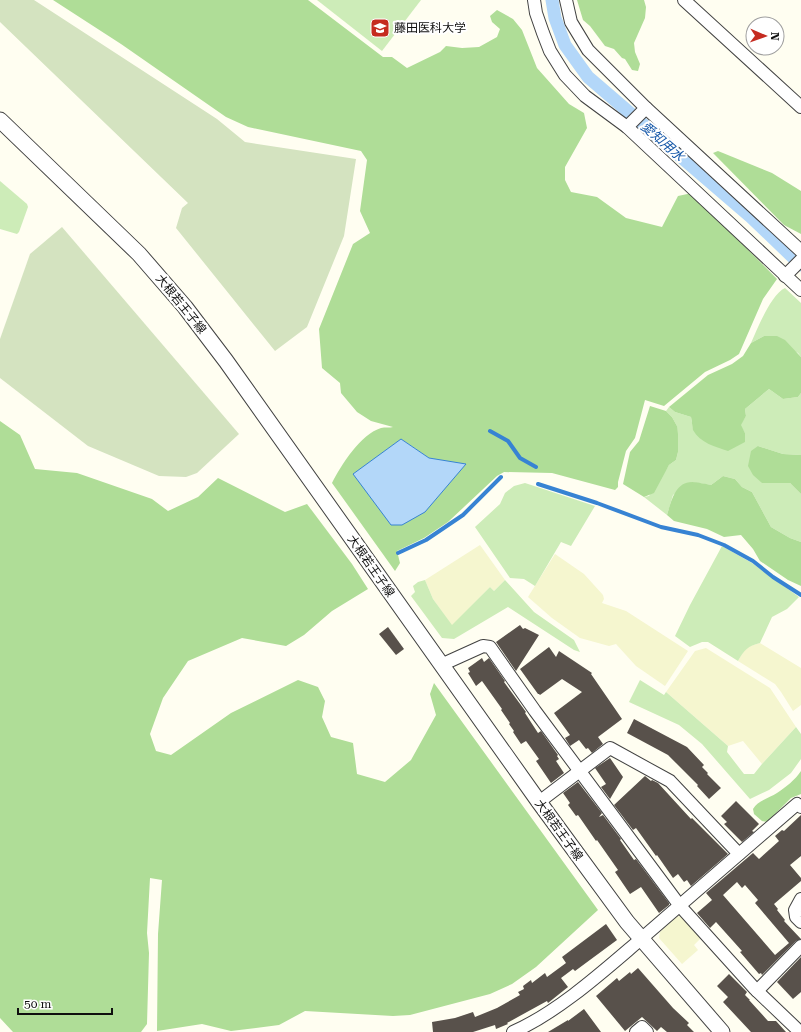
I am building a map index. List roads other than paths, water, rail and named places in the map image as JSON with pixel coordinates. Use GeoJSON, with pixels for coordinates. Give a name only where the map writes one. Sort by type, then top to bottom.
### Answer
{"type":"FeatureCollection","features":[{"type":"Feature","properties":{"kind":"street"},"geometry":{"type":"LineString","coordinates":[[534,0],[536,13],[550,51],[565,75],[585,96],[628,126],[787,274],[801,290]]}},
{"type":"Feature","properties":{"kind":"street"},"geometry":{"type":"LineString","coordinates":[[566,0],[571,22],[588,50],[645,109],[801,251]]}},
{"type":"Feature","properties":{"kind":"street"},"geometry":{"type":"LineString","coordinates":[[684,0],[801,107]]}},
{"type":"Feature","properties":{"kind":"street"},"geometry":{"type":"LineString","coordinates":[[628,126],[645,109]]}},
{"type":"Feature","properties":{"kind":"street","name":"大根若王子線"},"geometry":{"type":"LineString","coordinates":[[0,120],[139,254],[185,307],[226,361],[441,665],[627,922],[722,1032]]}},
{"type":"Feature","properties":{"kind":"street"},"geometry":{"type":"LineString","coordinates":[[787,274],[801,260]]}},
{"type":"Feature","properties":{"kind":"street"},"geometry":{"type":"LineString","coordinates":[[441,665],[483,646],[490,647],[535,711],[680,906],[757,991],[800,1032]]}},
{"type":"Feature","properties":{"kind":"street"},"geometry":{"type":"LineString","coordinates":[[539,802],[610,748],[670,781],[739,854]]}},
{"type":"Feature","properties":{"kind":"street"},"geometry":{"type":"LineString","coordinates":[[513,1032],[524,1027],[566,1000],[680,906],[797,804],[801,807]]}},
{"type":"Feature","properties":{"kind":"street"},"geometry":{"type":"LineString","coordinates":[[801,899],[796,910],[796,917],[801,922]]}},
{"type":"Feature","properties":{"kind":"street"},"geometry":{"type":"LineString","coordinates":[[757,991],[801,946]]}},
{"type":"Feature","properties":{"kind":"street"},"geometry":{"type":"LineString","coordinates":[[636,1032],[642,1027],[647,1032]]}},
{"type":"Feature","properties":{"kind":"water"},"geometry":{"type":"Polygon","coordinates":[[[401,439],[429,458],[466,464],[425,512],[402,525],[391,525],[353,474],[401,439]]]}},
{"type":"Feature","properties":{"kind":"waterway","name":"愛知用水"},"geometry":{"type":"LineString","coordinates":[[552,0],[555,18],[565,45],[588,77],[751,217],[801,265]]}},
{"type":"Feature","properties":{"kind":"waterway"},"geometry":{"type":"LineString","coordinates":[[490,431],[508,441],[520,458],[536,467]]}},
{"type":"Feature","properties":{"kind":"waterway"},"geometry":{"type":"LineString","coordinates":[[398,553],[426,540],[463,515],[501,477]]}},
{"type":"Feature","properties":{"kind":"waterway"},"geometry":{"type":"LineString","coordinates":[[538,484],[597,503],[661,527],[698,535],[724,545],[753,561],[773,577],[801,595]]}},
{"type":"Feature","properties":{"kind":"place","name":"藤田医科大学"},"geometry":{"type":"Point","coordinates":[380,28]}}]}
